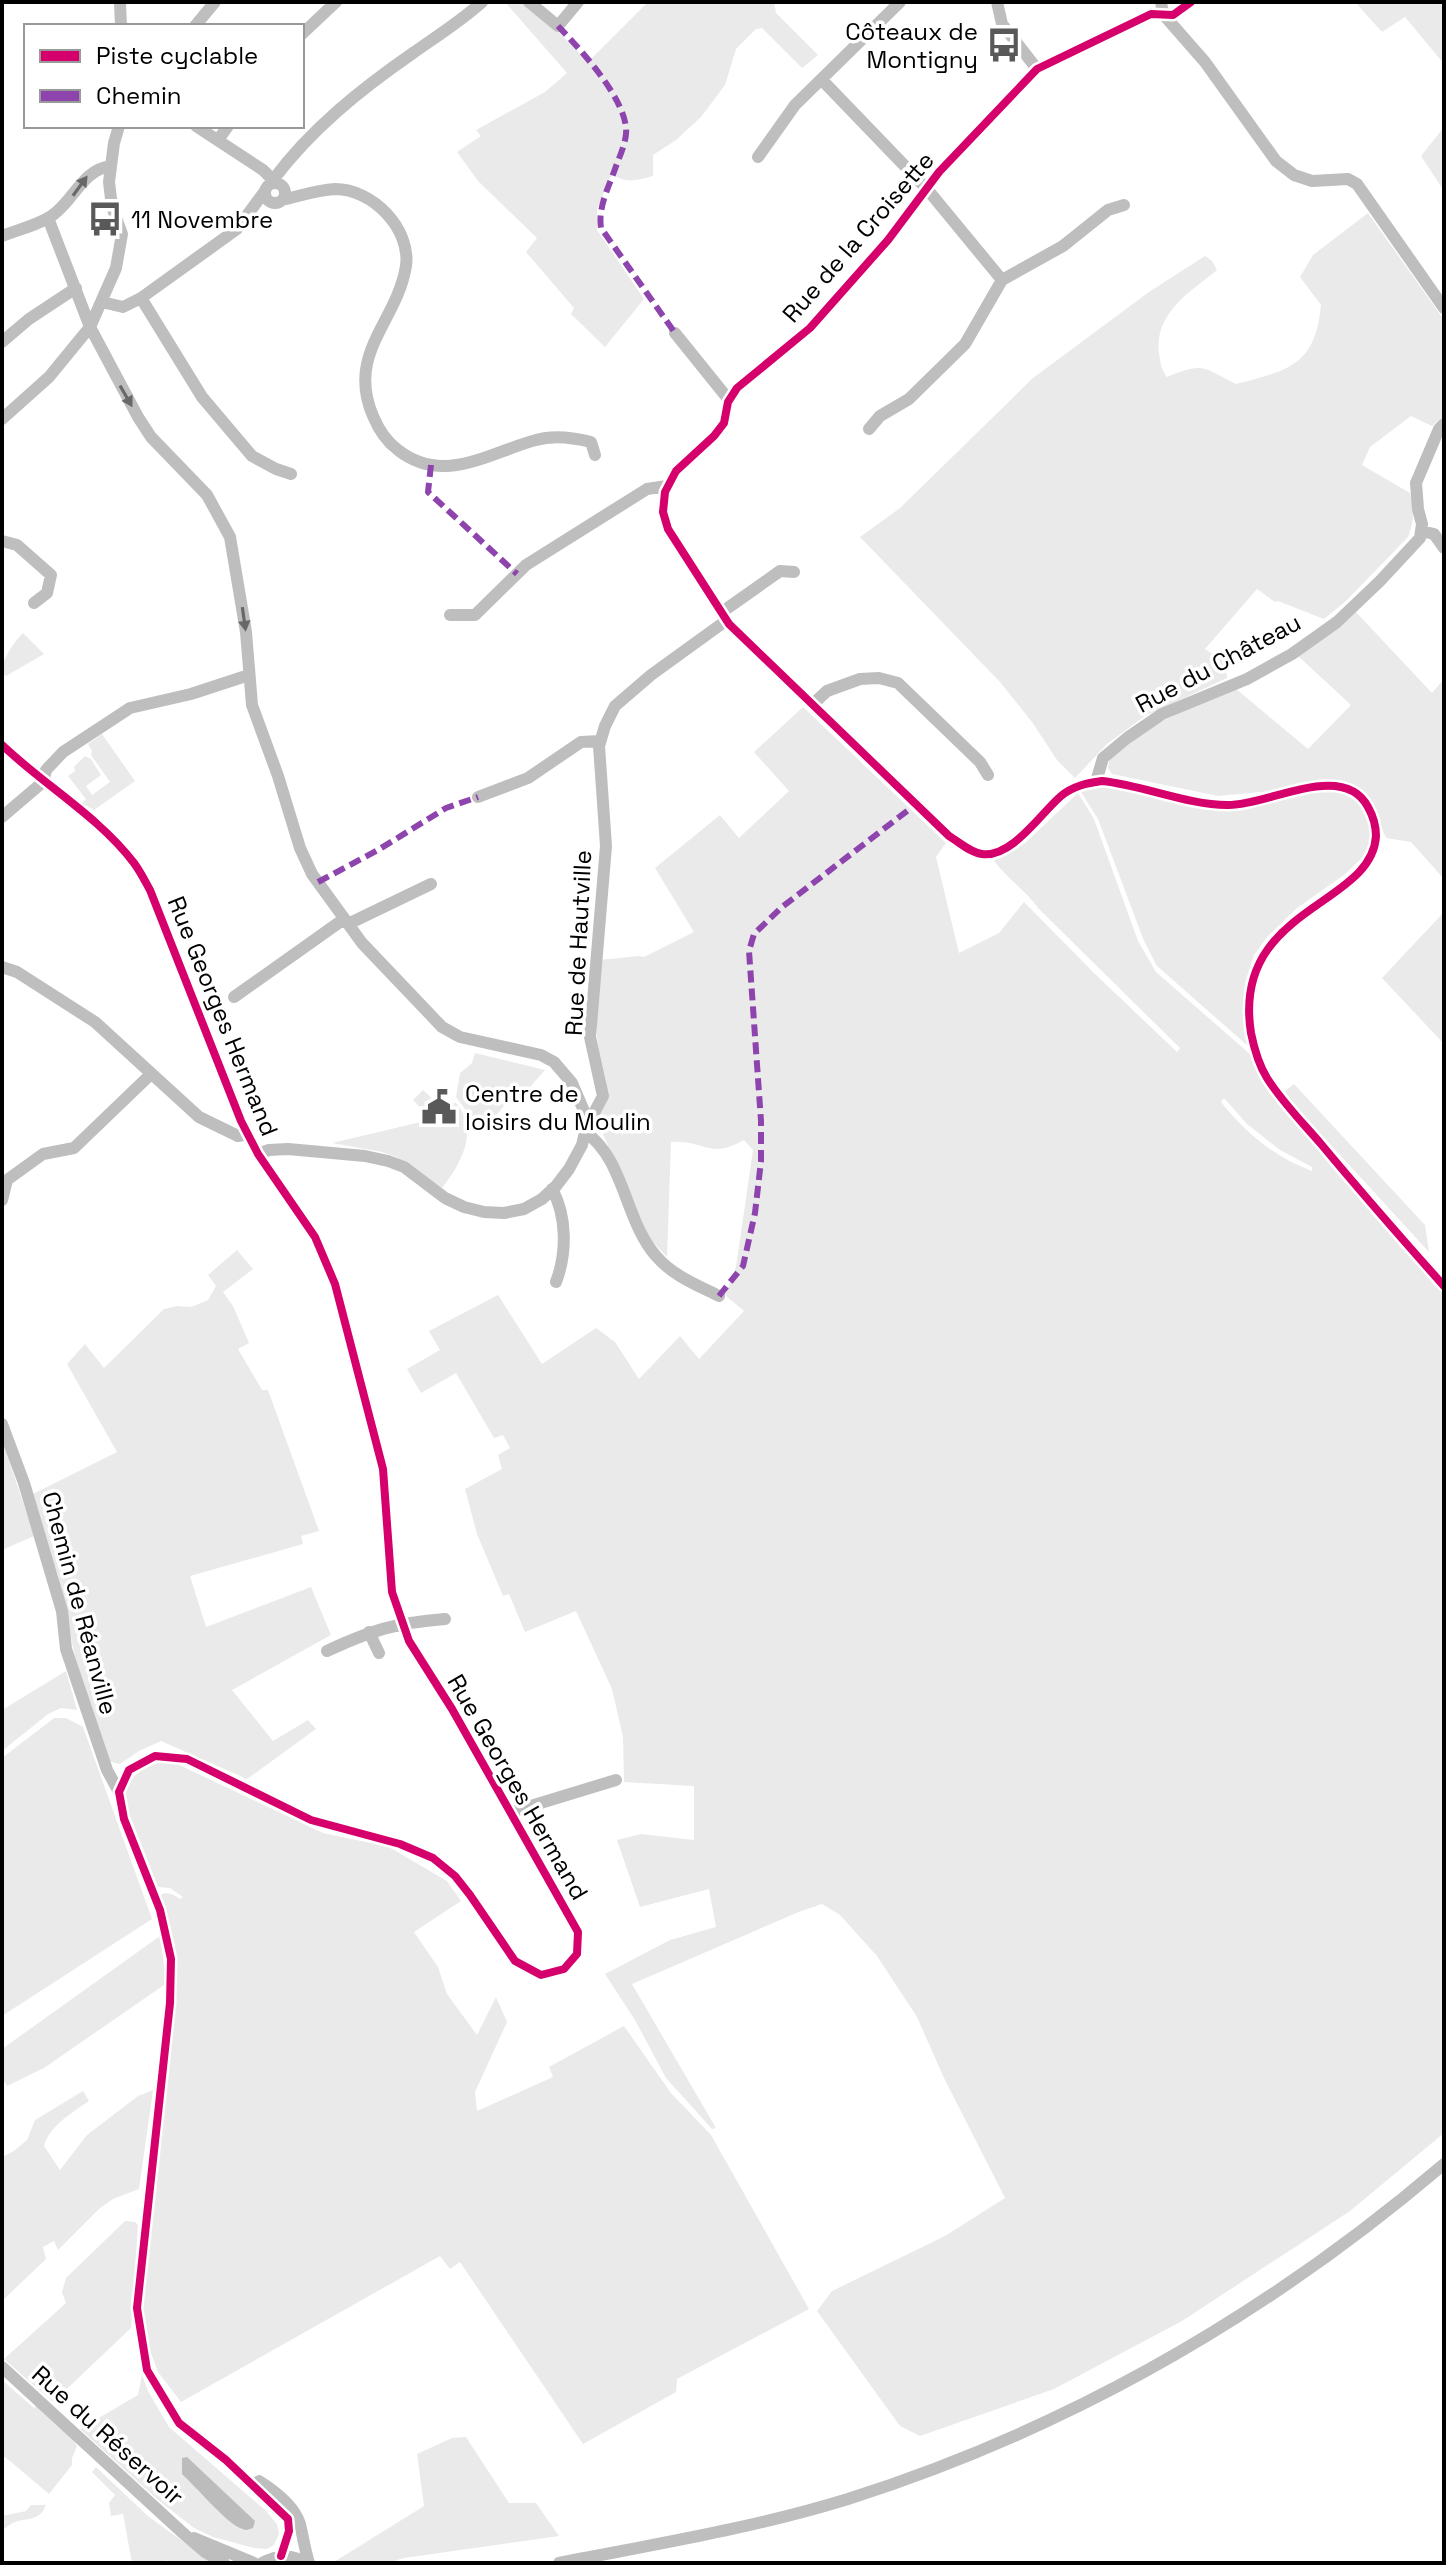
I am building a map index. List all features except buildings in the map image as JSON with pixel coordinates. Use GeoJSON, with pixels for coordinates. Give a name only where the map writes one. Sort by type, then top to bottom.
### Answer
{"type":"FeatureCollection","features":[{"type":"Feature","properties":{"kind":"street"},"geometry":{"type":"LineString","coordinates":[[120,2],[121,24]]}},
{"type":"Feature","properties":{"kind":"street"},"geometry":{"type":"LineString","coordinates":[[197,24],[215,2]]}},
{"type":"Feature","properties":{"kind":"street"},"geometry":{"type":"LineString","coordinates":[[304,32],[336,2]]}},
{"type":"Feature","properties":{"kind":"street"},"geometry":{"type":"LineString","coordinates":[[102,302],[123,307],[141,298],[237,229],[250,212],[275,191],[330,116],[482,2]]}},
{"type":"Feature","properties":{"kind":"street"},"geometry":{"type":"LineString","coordinates":[[529,2],[558,26],[578,2]]}},
{"type":"Feature","properties":{"kind":"street"},"geometry":{"type":"LineString","coordinates":[[758,157],[795,105],[900,2]]}},
{"type":"Feature","properties":{"kind":"street"},"geometry":{"type":"LineString","coordinates":[[997,2],[1002,24],[1037,69]]}},
{"type":"Feature","properties":{"kind":"street","name":"Rue de la Croisette"},"geometry":{"type":"LineString","coordinates":[[667,486],[676,471],[724,423],[729,400],[737,388],[810,328],[888,240],[970,138],[1037,69],[1162,8],[1173,15],[1191,2]]}},
{"type":"Feature","properties":{"kind":"street"},"geometry":{"type":"LineString","coordinates":[[1162,8],[1276,161],[1294,175],[1312,181],[1348,179],[1357,184],[1444,308]]}},
{"type":"Feature","properties":{"kind":"street"},"geometry":{"type":"LineString","coordinates":[[822,80],[927,189],[1002,280]]}},
{"type":"Feature","properties":{"kind":"street"},"geometry":{"type":"LineString","coordinates":[[2,419],[49,377],[90,327],[116,268],[122,234],[112,207],[109,182],[118,128]]}},
{"type":"Feature","properties":{"kind":"street"},"geometry":{"type":"LineString","coordinates":[[199,128],[263,170],[275,191]]}},
{"type":"Feature","properties":{"kind":"street"},"geometry":{"type":"LineString","coordinates":[[218,140],[227,128]]}},
{"type":"Feature","properties":{"kind":"street"},"geometry":{"type":"LineString","coordinates":[[2,236],[48,218],[72,198],[94,169],[111,166]]}},
{"type":"Feature","properties":{"kind":"street"},"geometry":{"type":"LineString","coordinates":[[275,191],[298,194],[337,189],[356,194],[387,213],[405,245],[402,284],[367,356],[364,380],[369,406],[378,428],[396,449],[413,459],[438,467],[464,466],[539,439],[577,438],[591,442],[595,455]]}},
{"type":"Feature","properties":{"kind":"street"},"geometry":{"type":"LineString","coordinates":[[869,429],[880,416],[909,399],[965,344],[1002,280],[1063,246],[1108,210],[1124,205]]}},
{"type":"Feature","properties":{"kind":"street"},"geometry":{"type":"LineString","coordinates":[[48,218],[90,327],[138,417],[151,437],[207,495],[230,537],[246,632],[252,705],[300,848],[312,874],[362,943],[442,1027],[460,1037],[541,1055],[554,1062],[572,1083],[584,1111],[586,1130],[609,1158],[630,1214],[655,1255],[674,1273],[719,1296]]}},
{"type":"Feature","properties":{"kind":"street"},"geometry":{"type":"LineString","coordinates":[[2,342],[29,319],[76,288]]}},
{"type":"Feature","properties":{"kind":"street"},"geometry":{"type":"LineString","coordinates":[[141,298],[202,397],[252,456],[291,474]]}},
{"type":"Feature","properties":{"kind":"street"},"geometry":{"type":"LineString","coordinates":[[675,333],[729,400]]}},
{"type":"Feature","properties":{"kind":"street"},"geometry":{"type":"LineString","coordinates":[[1444,424],[1416,483],[1421,531],[1434,534],[1444,548]]}},
{"type":"Feature","properties":{"kind":"street"},"geometry":{"type":"LineString","coordinates":[[450,615],[475,615],[526,565],[647,489],[667,486],[663,512],[668,529],[725,616],[949,836],[978,854],[998,853],[1014,843],[1063,795],[1082,784],[1096,782],[1119,783],[1228,805],[1320,786],[1346,788],[1364,799],[1374,819],[1376,837],[1371,855],[1359,873],[1276,937],[1257,968],[1251,1030],[1256,1054],[1273,1086],[1444,1286]]}},
{"type":"Feature","properties":{"kind":"street","name":"Rue du Château"},"geometry":{"type":"LineString","coordinates":[[1096,782],[1103,758],[1162,714],[1247,679],[1292,654],[1337,622],[1410,549],[1420,538],[1421,531]]}},
{"type":"Feature","properties":{"kind":"street"},"geometry":{"type":"LineString","coordinates":[[2,541],[17,545],[51,575],[47,593],[34,603]]}},
{"type":"Feature","properties":{"kind":"street","name":"Rue de Hautville"},"geometry":{"type":"LineString","coordinates":[[258,1154],[288,1149],[388,1161],[404,1167],[445,1198],[484,1212],[504,1213],[524,1209],[552,1189],[569,1169],[603,1096],[590,1037],[606,846],[600,741],[615,706],[660,668],[693,647],[780,571],[794,572]]}},
{"type":"Feature","properties":{"kind":"street"},"geometry":{"type":"LineString","coordinates":[[2,817],[43,782],[46,770],[63,752],[130,708],[191,694],[249,675]]}},
{"type":"Feature","properties":{"kind":"street"},"geometry":{"type":"LineString","coordinates":[[813,704],[827,691],[860,679],[879,678],[898,683],[980,762],[988,775]]}},
{"type":"Feature","properties":{"kind":"street"},"geometry":{"type":"LineString","coordinates":[[478,797],[528,778],[581,742],[600,741]]}},
{"type":"Feature","properties":{"kind":"street","name":"Rue Georges Hermand"},"geometry":{"type":"LineString","coordinates":[[2,745],[97,825],[134,863],[150,890],[248,1134],[258,1154],[315,1237],[335,1284],[383,1469],[391,1581],[409,1641],[452,1709],[578,1932],[577,1954],[564,1969],[541,1975],[515,1961],[455,1876],[433,1858],[400,1844],[311,1820],[187,1759],[155,1756],[129,1770],[119,1792]]}},
{"type":"Feature","properties":{"kind":"street"},"geometry":{"type":"LineString","coordinates":[[234,997],[346,921],[431,884]]}},
{"type":"Feature","properties":{"kind":"street"},"geometry":{"type":"LineString","coordinates":[[2,967],[17,972],[95,1022],[199,1117],[238,1136],[248,1134]]}},
{"type":"Feature","properties":{"kind":"street"},"geometry":{"type":"LineString","coordinates":[[2,1200],[7,1180],[43,1154],[74,1148],[151,1074]]}},
{"type":"Feature","properties":{"kind":"street"},"geometry":{"type":"LineString","coordinates":[[552,1189],[564,1221],[562,1267],[556,1282]]}},
{"type":"Feature","properties":{"kind":"street","name":"Chemin de Réanville"},"geometry":{"type":"LineString","coordinates":[[2,1424],[24,1483],[62,1611],[69,1661],[107,1770],[119,1792]]}},
{"type":"Feature","properties":{"kind":"street"},"geometry":{"type":"LineString","coordinates":[[327,1651],[369,1632],[403,1623],[445,1619]]}},
{"type":"Feature","properties":{"kind":"street"},"geometry":{"type":"LineString","coordinates":[[369,1632],[379,1653]]}},
{"type":"Feature","properties":{"kind":"street"},"geometry":{"type":"LineString","coordinates":[[511,1812],[616,1780]]}},
{"type":"Feature","properties":{"kind":"street"},"geometry":{"type":"LineString","coordinates":[[119,1792],[124,1819],[160,1910],[171,1959],[170,2003],[137,2308],[147,2370],[179,2423],[226,2460],[288,2519],[289,2531],[281,2556]]}},
{"type":"Feature","properties":{"kind":"street"},"geometry":{"type":"LineString","coordinates":[[559,2563],[722,2531],[846,2499],[972,2455],[1108,2394],[1201,2341],[1300,2277],[1387,2213],[1444,2164]]}},
{"type":"Feature","properties":{"kind":"street","name":"Rue du Réservoir"},"geometry":{"type":"LineString","coordinates":[[2,2367],[184,2534],[224,2563]]}},
{"type":"Feature","properties":{"kind":"street"},"geometry":{"type":"LineString","coordinates":[[226,2460],[267,2486],[292,2508],[300,2524],[308,2563]]}},
{"type":"Feature","properties":{"kind":"street","name":"Rue du Réservoir"},"geometry":{"type":"LineString","coordinates":[[184,2534],[254,2563]]}},
{"type":"Feature","properties":{"kind":"street"},"geometry":{"type":"LineString","coordinates":[[262,2563],[281,2556],[308,2563]]}},
{"type":"Feature","properties":{"kind":"shaded area"},"geometry":{"type":"Polygon","coordinates":[[[505,2],[525,2],[588,62],[648,2],[774,2],[776,13],[818,55],[802,68],[762,28],[756,29],[736,49],[725,85],[701,117],[676,140],[653,155],[653,176],[633,180],[623,180],[613,175],[610,178],[597,209],[597,230],[644,299],[605,347],[571,314],[574,308],[526,252],[537,238],[478,181],[457,152],[481,136],[476,130],[545,92],[567,73],[505,2]]]}},
{"type":"Feature","properties":{"kind":"shaded area"},"geometry":{"type":"Polygon","coordinates":[[[1355,2],[1444,2],[1444,64],[1405,17],[1382,32],[1355,2]]]}},
{"type":"Feature","properties":{"kind":"shaded area"},"geometry":{"type":"Polygon","coordinates":[[[1444,127],[1444,191],[1421,156],[1444,127]]]}},
{"type":"Feature","properties":{"kind":"shaded area"},"geometry":{"type":"Polygon","coordinates":[[[1368,213],[1444,320],[1444,416],[1432,426],[1411,416],[1370,447],[1362,465],[1410,493],[1413,515],[1408,537],[1346,601],[1324,619],[1275,602],[1257,589],[1205,649],[1225,662],[1227,678],[1145,716],[1107,744],[1075,778],[1057,760],[1000,682],[860,537],[900,508],[1033,378],[1149,292],[1205,256],[1217,270],[1176,305],[1162,327],[1159,354],[1167,377],[1189,369],[1203,368],[1236,384],[1285,369],[1296,362],[1313,341],[1321,305],[1300,277],[1313,255],[1368,213]]]}},
{"type":"Feature","properties":{"kind":"shaded area"},"geometry":{"type":"Polygon","coordinates":[[[1354,610],[1432,693],[1444,679],[1444,879],[1411,842],[1386,838],[1372,806],[1355,787],[1340,780],[1322,779],[1273,791],[1218,796],[1112,774],[1108,768],[1109,760],[1149,727],[1235,688],[1308,749],[1351,705],[1297,655],[1354,610]]]}},
{"type":"Feature","properties":{"kind":"shaded area"},"geometry":{"type":"Polygon","coordinates":[[[23,633],[44,654],[6,676],[2,672],[4,662],[23,633]]]}},
{"type":"Feature","properties":{"kind":"shaded area"},"geometry":{"type":"Polygon","coordinates":[[[803,707],[946,843],[936,857],[959,953],[999,933],[1024,902],[1177,1052],[1180,1048],[994,861],[1025,843],[1078,793],[1094,819],[1138,941],[1156,972],[1251,1055],[1350,1186],[1444,1294],[1444,2133],[1350,2211],[1182,2321],[1054,2389],[920,2436],[900,2426],[817,2311],[832,2291],[945,2236],[1005,2198],[917,2017],[877,1956],[840,1915],[822,1904],[632,1984],[716,2128],[712,2129],[666,2078],[635,2020],[605,1974],[670,1940],[716,1927],[709,1889],[640,1907],[617,1840],[641,1834],[694,1840],[694,1786],[624,1782],[623,1737],[612,1689],[576,1611],[525,1632],[509,1594],[503,1596],[477,1534],[465,1489],[502,1469],[498,1455],[510,1448],[503,1435],[494,1438],[456,1373],[421,1393],[407,1369],[440,1350],[429,1331],[498,1295],[542,1364],[596,1328],[615,1342],[639,1379],[680,1336],[699,1359],[744,1311],[725,1295],[736,1267],[753,1150],[744,1140],[714,1149],[671,1142],[667,1257],[650,1239],[596,1119],[606,1086],[598,1047],[596,1007],[599,960],[644,957],[694,932],[655,868],[720,815],[739,838],[789,791],[754,752],[803,707]],[[1224,1098],[1221,1102],[1262,1143],[1285,1159],[1312,1171],[1312,1167],[1280,1150],[1247,1124],[1224,1098]]]}},
{"type":"Feature","properties":{"kind":"shaded area"},"geometry":{"type":"Polygon","coordinates":[[[102,734],[135,781],[94,810],[82,803],[86,799],[68,776],[85,756],[91,759],[101,775],[86,786],[92,795],[110,782],[91,755],[88,744],[102,734]]]}},
{"type":"Feature","properties":{"kind":"shaded area"},"geometry":{"type":"Polygon","coordinates":[[[1105,786],[1250,807],[1319,790],[1338,789],[1355,799],[1364,809],[1370,823],[1370,846],[1361,859],[1297,908],[1268,936],[1254,955],[1245,983],[1243,1018],[1248,1046],[1157,966],[1144,941],[1098,819],[1081,792],[1105,786]]]}},
{"type":"Feature","properties":{"kind":"shaded area"},"geometry":{"type":"Polygon","coordinates":[[[1444,912],[1444,1044],[1382,978],[1444,912]]]}},
{"type":"Feature","properties":{"kind":"shaded area"},"geometry":{"type":"Polygon","coordinates":[[[475,1053],[545,1070],[523,1095],[516,1090],[489,1125],[480,1120],[473,1129],[467,1112],[456,1097],[460,1073],[472,1063],[475,1053]]]}},
{"type":"Feature","properties":{"kind":"shaded area"},"geometry":{"type":"Polygon","coordinates":[[[1294,1084],[1425,1225],[1429,1252],[1283,1093],[1294,1084]]]}},
{"type":"Feature","properties":{"kind":"shaded area"},"geometry":{"type":"Polygon","coordinates":[[[423,1090],[435,1101],[456,1103],[467,1124],[461,1157],[442,1188],[396,1157],[332,1143],[425,1121],[424,1112],[413,1100],[423,1090]]]}},
{"type":"Feature","properties":{"kind":"shaded area"},"geometry":{"type":"Polygon","coordinates":[[[237,1250],[253,1269],[223,1292],[233,1306],[249,1343],[238,1349],[262,1390],[268,1390],[319,1531],[301,1536],[303,1544],[190,1576],[206,1627],[311,1587],[331,1635],[232,1690],[273,1741],[308,1720],[316,1729],[247,1779],[161,1741],[120,1764],[108,1761],[81,1685],[58,1575],[33,1494],[117,1452],[67,1364],[85,1344],[104,1368],[164,1309],[191,1307],[208,1300],[216,1286],[208,1275],[237,1250]]]}},
{"type":"Feature","properties":{"kind":"shaded area"},"geometry":{"type":"Polygon","coordinates":[[[2,1439],[34,1536],[2,1550],[2,1439]]]}},
{"type":"Feature","properties":{"kind":"shaded area"},"geometry":{"type":"Polygon","coordinates":[[[66,1671],[77,1710],[61,1708],[48,1714],[2,1751],[2,1710],[66,1671]]]}},
{"type":"Feature","properties":{"kind":"shaded area"},"geometry":{"type":"Polygon","coordinates":[[[54,1718],[66,1718],[83,1727],[152,1919],[2,2016],[2,1758],[54,1718]]]}},
{"type":"Feature","properties":{"kind":"shaded area"},"geometry":{"type":"Polygon","coordinates":[[[165,1761],[323,1833],[389,1847],[447,1881],[461,1901],[414,1932],[438,1967],[447,1994],[477,2035],[496,1997],[507,2022],[475,2092],[477,2111],[553,2077],[549,2067],[624,2026],[671,2093],[711,2135],[809,2309],[677,2379],[676,2392],[583,2444],[460,2262],[450,2269],[440,2256],[181,2402],[158,2372],[141,2316],[175,1992],[175,1946],[160,1895],[168,1893],[180,1899],[183,1897],[170,1888],[158,1887],[125,1803],[128,1786],[136,1774],[165,1761]]]}},
{"type":"Feature","properties":{"kind":"shaded area"},"geometry":{"type":"Polygon","coordinates":[[[160,1936],[166,1978],[164,1985],[44,2068],[7,2086],[2,2077],[2,2049],[160,1936]]]}},
{"type":"Feature","properties":{"kind":"shaded area"},"geometry":{"type":"Polygon","coordinates":[[[153,2090],[139,2189],[100,2208],[58,2250],[54,2241],[43,2247],[46,2259],[2,2301],[2,2157],[27,2140],[35,2120],[83,2091],[89,2101],[56,2126],[44,2146],[60,2170],[87,2135],[138,2096],[153,2090]]]}},
{"type":"Feature","properties":{"kind":"shaded area"},"geometry":{"type":"Polygon","coordinates":[[[125,2221],[138,2225],[131,2328],[53,2402],[4,2359],[66,2303],[62,2292],[66,2278],[125,2221]]]}},
{"type":"Feature","properties":{"kind":"shaded area"},"geometry":{"type":"Polygon","coordinates":[[[142,2375],[169,2427],[277,2524],[279,2534],[274,2545],[267,2549],[254,2548],[213,2537],[194,2528],[80,2429],[138,2395],[142,2375]]]}},
{"type":"Feature","properties":{"kind":"shaded area"},"geometry":{"type":"Polygon","coordinates":[[[2,2380],[34,2408],[38,2405],[71,2436],[77,2446],[72,2465],[49,2494],[5,2457],[2,2460],[2,2380]]]}},
{"type":"Feature","properties":{"kind":"shaded area"},"geometry":{"type":"Polygon","coordinates":[[[466,2437],[509,2503],[536,2503],[559,2536],[387,2563],[334,2562],[424,2506],[417,2454],[452,2438],[466,2437]]]}},
{"type":"Feature","properties":{"kind":"shaded area"},"geometry":{"type":"Polygon","coordinates":[[[187,2457],[255,2521],[253,2528],[246,2530],[235,2525],[182,2474],[182,2458],[187,2457]]]}},
{"type":"Feature","properties":{"kind":"shaded area"},"geometry":{"type":"Polygon","coordinates":[[[96,2467],[149,2517],[213,2563],[169,2563],[166,2560],[163,2563],[132,2563],[123,2514],[111,2516],[109,2503],[115,2495],[92,2472],[96,2467]]]}},
{"type":"Feature","properties":{"kind":"shaded area"},"geometry":{"type":"Polygon","coordinates":[[[31,2505],[46,2505],[37,2517],[15,2522],[2,2530],[2,2516],[26,2511],[31,2505]]]}},
{"type":"Feature","properties":{"kind":"marked path"},"geometry":{"type":"LineString","coordinates":[[558,26],[601,76],[620,106],[625,121],[622,152],[602,205],[601,228],[675,333]]}},
{"type":"Feature","properties":{"kind":"marked path"},"geometry":{"type":"LineString","coordinates":[[431,465],[428,492],[517,574]]}},
{"type":"Feature","properties":{"kind":"marked path"},"geometry":{"type":"LineString","coordinates":[[318,882],[446,808],[478,797]]}},
{"type":"Feature","properties":{"kind":"marked path"},"geometry":{"type":"LineString","coordinates":[[719,1296],[743,1266],[755,1213],[761,1161],[749,951],[754,934],[782,907],[915,805]]}},
{"type":"Feature","properties":{"kind":"cycle path"},"geometry":{"type":"LineString","coordinates":[[1191,2],[1173,15],[1151,14],[1037,69],[939,172],[888,240],[810,328],[737,388],[728,402],[724,423],[676,471],[665,492],[663,512],[668,529],[729,624],[949,836],[974,852],[993,853],[1004,849],[1066,793],[1102,781],[1197,802],[1227,805],[1323,786],[1341,787],[1356,793],[1368,807],[1375,824],[1376,836],[1369,860],[1352,879],[1281,934],[1262,959],[1250,991],[1251,1033],[1262,1068],[1279,1095],[1444,1286]]}},
{"type":"Feature","properties":{"kind":"cycle path"},"geometry":{"type":"LineString","coordinates":[[2,745],[104,830],[134,863],[150,890],[241,1121],[258,1154],[315,1237],[335,1284],[383,1469],[392,1592],[409,1641],[452,1709],[578,1932],[577,1954],[564,1969],[541,1975],[515,1961],[455,1876],[433,1858],[400,1844],[311,1820],[187,1759],[155,1756],[129,1770],[119,1792],[124,1819],[160,1910],[171,1959],[170,2003],[137,2308],[147,2370],[179,2423],[226,2460],[288,2519],[289,2531],[281,2556]]}},
{"type":"Feature","properties":{"kind":"place","name":"Côteaux de Montigny"},"geometry":{"type":"Point","coordinates":[1004,45]}},
{"type":"Feature","properties":{"kind":"place","name":"11 Novembre"},"geometry":{"type":"Point","coordinates":[105,219]}},
{"type":"Feature","properties":{"kind":"place","name":"Centre de loisirs du Moulin"},"geometry":{"type":"Point","coordinates":[439,1107]}}]}
